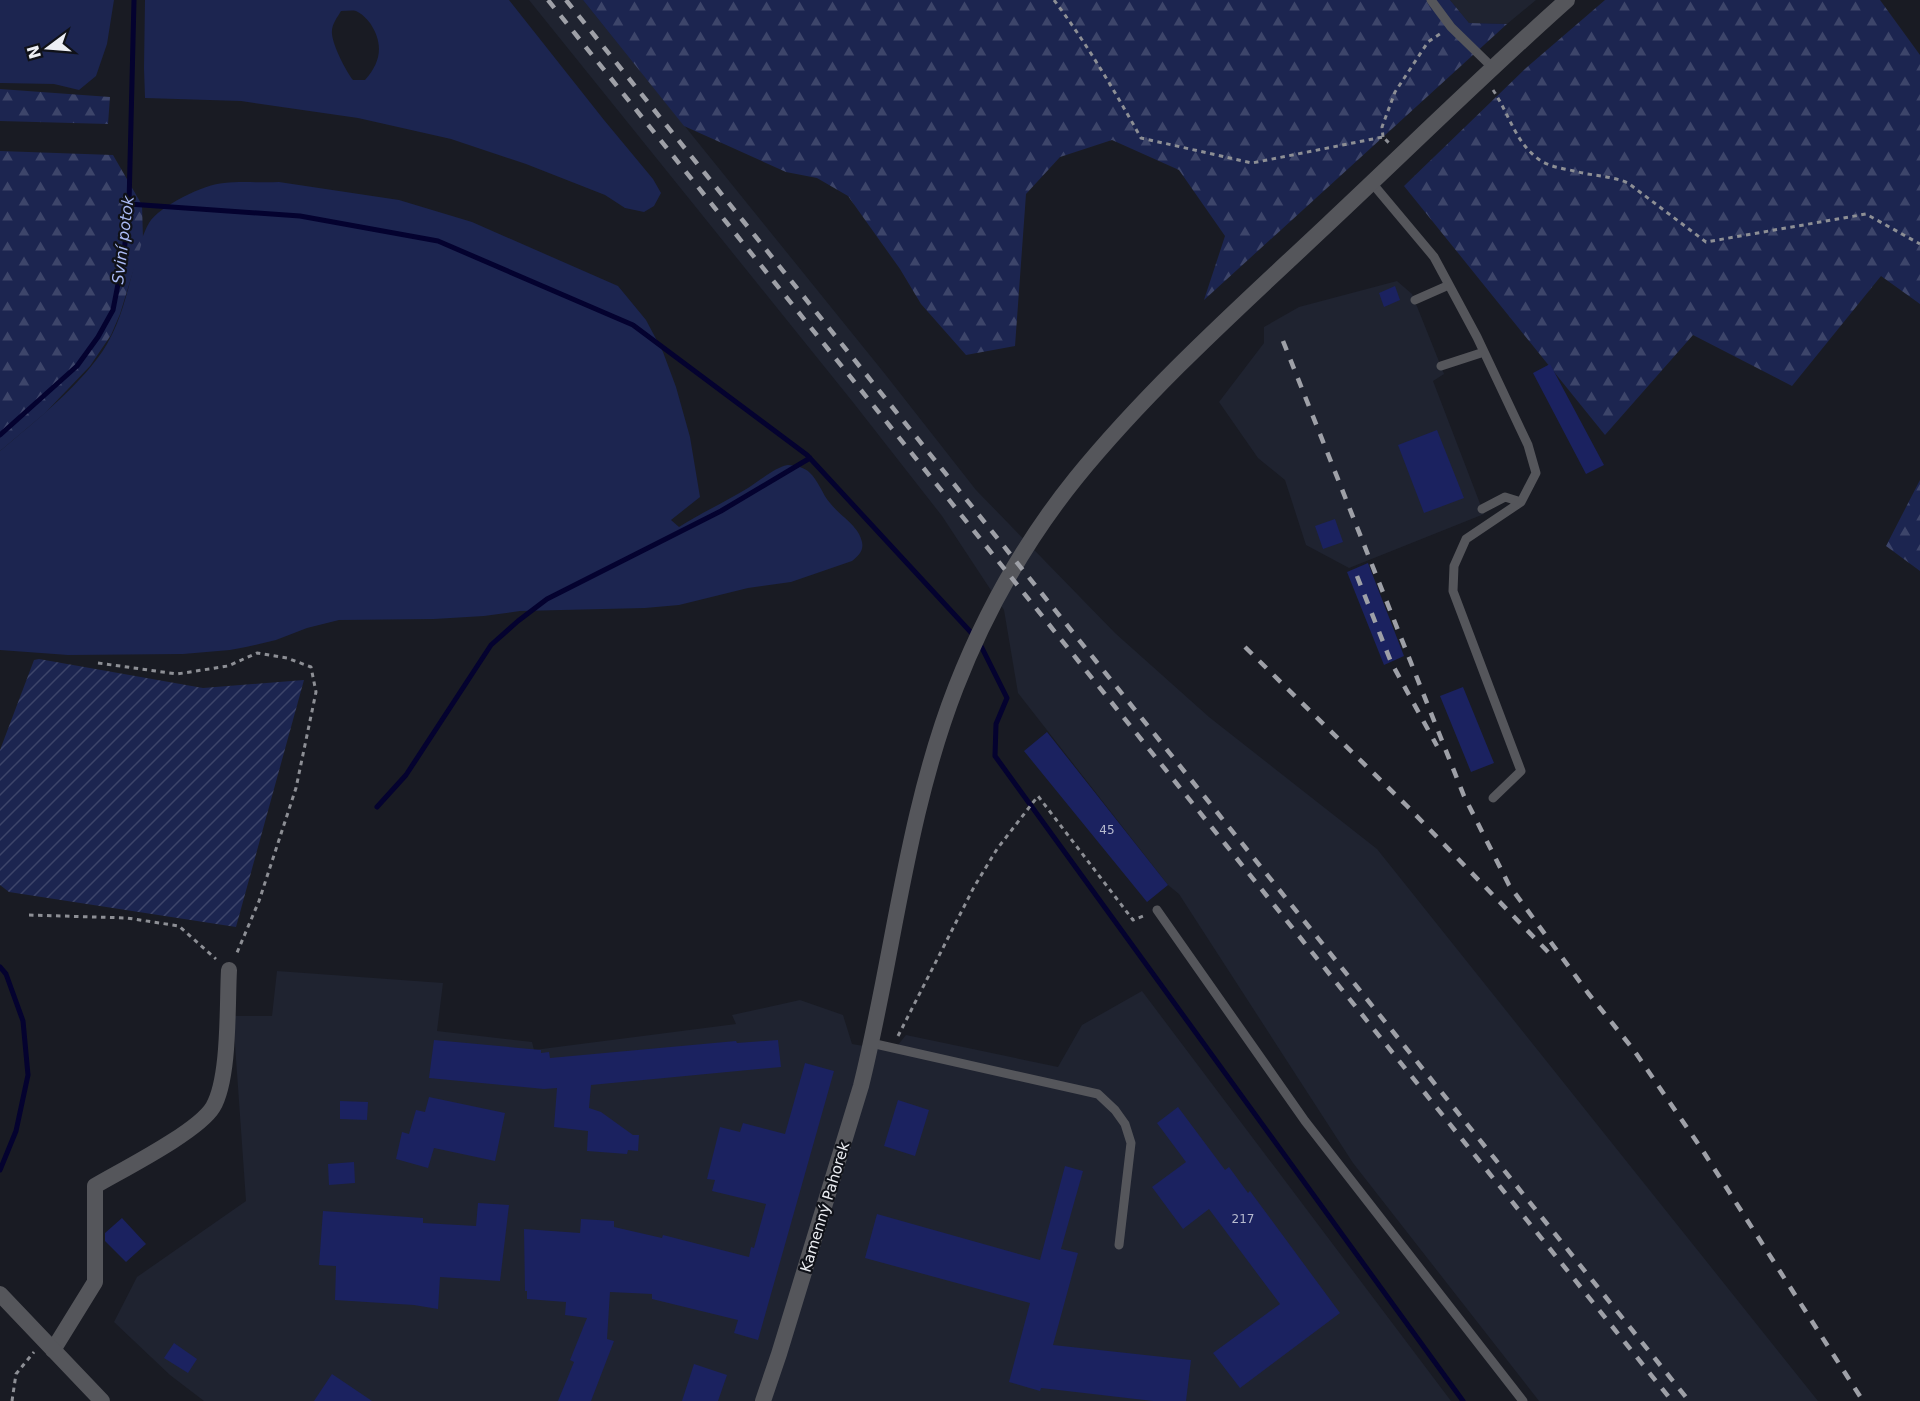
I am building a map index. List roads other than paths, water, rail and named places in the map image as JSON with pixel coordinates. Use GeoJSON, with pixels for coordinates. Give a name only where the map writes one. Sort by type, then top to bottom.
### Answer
{"type":"FeatureCollection","features":[{"type":"Feature","properties":{"kind":"street","name":"Kamenný Pahorek"},"geometry":{"type":"LineString","coordinates":[[763,1401],[845,1141],[871,1043],[921,801],[946,714],[969,657],[1000,593],[1046,519],[1074,481],[1152,393],[1488,72],[1567,0]]}},
{"type":"Feature","properties":{"kind":"street"},"geometry":{"type":"LineString","coordinates":[[48,1345],[95,1282],[95,1186],[191,1129],[213,1107],[224,1076],[229,970]]}},
{"type":"Feature","properties":{"kind":"street"},"geometry":{"type":"LineString","coordinates":[[0,1294],[102,1401]]}},
{"type":"Feature","properties":{"kind":"lane"},"geometry":{"type":"LineString","coordinates":[[1431,0],[1488,72]]}},
{"type":"Feature","properties":{"kind":"lane"},"geometry":{"type":"LineString","coordinates":[[1372,183],[1434,257],[1484,352],[1528,445],[1536,473],[1521,502],[1466,539],[1454,566],[1453,591],[1521,771],[1493,798]]}},
{"type":"Feature","properties":{"kind":"lane"},"geometry":{"type":"LineString","coordinates":[[1415,300],[1449,285]]}},
{"type":"Feature","properties":{"kind":"lane"},"geometry":{"type":"LineString","coordinates":[[1441,366],[1484,352]]}},
{"type":"Feature","properties":{"kind":"lane"},"geometry":{"type":"LineString","coordinates":[[1482,509],[1505,497],[1521,502]]}},
{"type":"Feature","properties":{"kind":"lane"},"geometry":{"type":"LineString","coordinates":[[1157,910],[1305,1121],[1523,1401]]}},
{"type":"Feature","properties":{"kind":"lane"},"geometry":{"type":"LineString","coordinates":[[871,1043],[1098,1094],[1115,1110],[1125,1124],[1131,1143],[1119,1245]]}},
{"type":"Feature","properties":{"kind":"waterway","name":"Sviní potok"},"geometry":{"type":"LineString","coordinates":[[0,435],[77,366],[98,337],[113,310],[124,253],[129,204],[134,0]]}},
{"type":"Feature","properties":{"kind":"waterway"},"geometry":{"type":"LineString","coordinates":[[129,204],[300,216],[438,241],[633,325],[807,455],[978,640],[1007,698],[996,724],[995,756],[1463,1401]]}},
{"type":"Feature","properties":{"kind":"waterway"},"geometry":{"type":"LineString","coordinates":[[377,807],[406,775],[491,645],[518,621],[547,599],[721,511],[810,458]]}},
{"type":"Feature","properties":{"kind":"waterway","name":"Sviní potok"},"geometry":{"type":"LineString","coordinates":[[0,967],[6,974],[23,1021],[28,1075],[16,1131],[0,1170]]}},
{"type":"Feature","properties":{"kind":"railway"},"geometry":{"type":"LineString","coordinates":[[548,0],[1672,1401]]}},
{"type":"Feature","properties":{"kind":"railway"},"geometry":{"type":"LineString","coordinates":[[566,0],[1689,1401]]}},
{"type":"Feature","properties":{"kind":"railway"},"geometry":{"type":"LineString","coordinates":[[1283,341],[1464,796],[1509,885],[1588,993],[1633,1049],[1701,1148],[1863,1401]]}},
{"type":"Feature","properties":{"kind":"railway"},"geometry":{"type":"LineString","coordinates":[[1357,576],[1391,662],[1437,746]]}},
{"type":"Feature","properties":{"kind":"railway"},"geometry":{"type":"LineString","coordinates":[[1245,647],[1407,806],[1550,954]]}}]}
